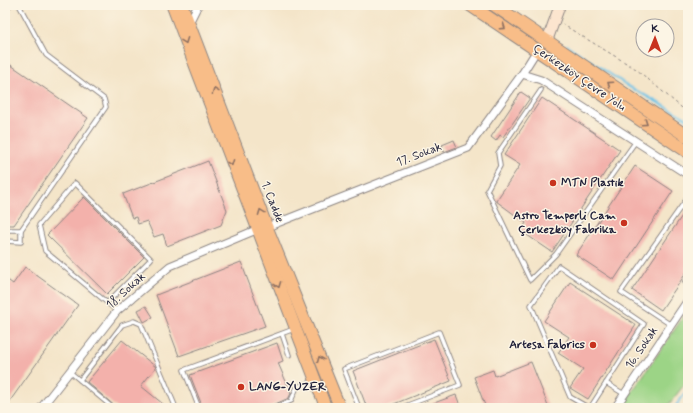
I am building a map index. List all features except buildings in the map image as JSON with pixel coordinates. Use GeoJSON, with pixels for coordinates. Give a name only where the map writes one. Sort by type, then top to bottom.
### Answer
{"type":"FeatureCollection","features":[{"type":"Feature","properties":{"kind":"highway","name":"Çerkezköy Çevre Yolu"},"geometry":{"type":"LineString","coordinates":[[470,5],[688,152]]}},
{"type":"Feature","properties":{"kind":"highway"},"geometry":{"type":"LineString","coordinates":[[494,5],[688,137]]}},
{"type":"Feature","properties":{"kind":"main road","name":"1. Cadde"},"geometry":{"type":"LineString","coordinates":[[172,5],[262,228],[340,408]]}},
{"type":"Feature","properties":{"kind":"main road","name":"1. Cadde"},"geometry":{"type":"LineString","coordinates":[[182,5],[262,228],[295,329],[326,408]]}},
{"type":"Feature","properties":{"kind":"street"},"geometry":{"type":"LineString","coordinates":[[189,23],[198,5]]}},
{"type":"Feature","properties":{"kind":"street"},"geometry":{"type":"LineString","coordinates":[[547,41],[560,5]]}},
{"type":"Feature","properties":{"kind":"street","name":"17. Sokak"},"geometry":{"type":"LineString","coordinates":[[262,228],[468,148],[522,74],[537,50]]}},
{"type":"Feature","properties":{"kind":"street"},"geometry":{"type":"LineString","coordinates":[[522,74],[541,80],[688,175]]}},
{"type":"Feature","properties":{"kind":"street","name":"18. Sokak"},"geometry":{"type":"LineString","coordinates":[[41,408],[117,312],[170,266],[262,228]]}},
{"type":"Feature","properties":{"kind":"street","name":"16. Sokak"},"geometry":{"type":"LineString","coordinates":[[615,408],[688,300]]}},
{"type":"Feature","properties":{"kind":"lane"},"geometry":{"type":"LineString","coordinates":[[5,11],[10,5]]}},
{"type":"Feature","properties":{"kind":"lane"},"geometry":{"type":"LineString","coordinates":[[5,242],[21,242],[21,230],[106,107],[104,99],[46,55],[19,5]]}},
{"type":"Feature","properties":{"kind":"lane"},"geometry":{"type":"LineString","coordinates":[[541,90],[498,153],[500,166],[486,190],[530,280],[556,254],[636,141]]}},
{"type":"Feature","properties":{"kind":"lane"},"geometry":{"type":"LineString","coordinates":[[108,302],[151,259],[75,183],[39,225],[45,250],[108,302],[117,312]]}},
{"type":"Feature","properties":{"kind":"lane"},"geometry":{"type":"LineString","coordinates":[[671,325],[621,292],[688,197]]}},
{"type":"Feature","properties":{"kind":"lane"},"geometry":{"type":"LineString","coordinates":[[5,230],[21,230]]}},
{"type":"Feature","properties":{"kind":"lane"},"geometry":{"type":"LineString","coordinates":[[559,266],[644,324],[589,408],[570,397],[530,306],[559,266]]}},
{"type":"Feature","properties":{"kind":"lane"},"geometry":{"type":"LineString","coordinates":[[685,282],[688,278]]}},
{"type":"Feature","properties":{"kind":"lane"},"geometry":{"type":"LineString","coordinates":[[80,380],[122,325],[134,321],[141,324],[176,408]]}},
{"type":"Feature","properties":{"kind":"lane"},"geometry":{"type":"LineString","coordinates":[[199,408],[184,370],[295,329]]}},
{"type":"Feature","properties":{"kind":"lane"},"geometry":{"type":"LineString","coordinates":[[359,408],[344,369],[440,332],[460,385],[400,408]]}},
{"type":"Feature","properties":{"kind":"lane"},"geometry":{"type":"LineString","coordinates":[[282,334],[289,355]]}},
{"type":"Feature","properties":{"kind":"lane"},"geometry":{"type":"LineString","coordinates":[[70,372],[113,408]]}},
{"type":"Feature","properties":{"kind":"lane"},"geometry":{"type":"LineString","coordinates":[[274,408],[291,401],[297,387],[315,381]]}},
{"type":"Feature","properties":{"kind":"lane"},"geometry":{"type":"LineString","coordinates":[[606,383],[624,394]]}},
{"type":"Feature","properties":{"kind":"path"},"geometry":{"type":"LineString","coordinates":[[554,20],[636,69],[688,113]]}},
{"type":"Feature","properties":{"kind":"green space"},"geometry":{"type":"Polygon","coordinates":[[[688,310],[688,380],[666,408],[621,408],[688,310]]]}},
{"type":"Feature","properties":{"kind":"waterway"},"geometry":{"type":"LineString","coordinates":[[567,45],[628,86],[688,119]]}},
{"type":"Feature","properties":{"kind":"waterway"},"geometry":{"type":"LineString","coordinates":[[674,408],[688,390]]}},
{"type":"Feature","properties":{"kind":"place","name":"MTN Plastik"},"geometry":{"type":"Point","coordinates":[553,183]}},
{"type":"Feature","properties":{"kind":"place","name":"Astro Temperli Cam Çerkezköy Fabrika"},"geometry":{"type":"Point","coordinates":[624,223]}},
{"type":"Feature","properties":{"kind":"place","name":"Artesa Fabrics"},"geometry":{"type":"Point","coordinates":[593,345]}},
{"type":"Feature","properties":{"kind":"place","name":"LANG-YUZER"},"geometry":{"type":"Point","coordinates":[241,387]}}]}
